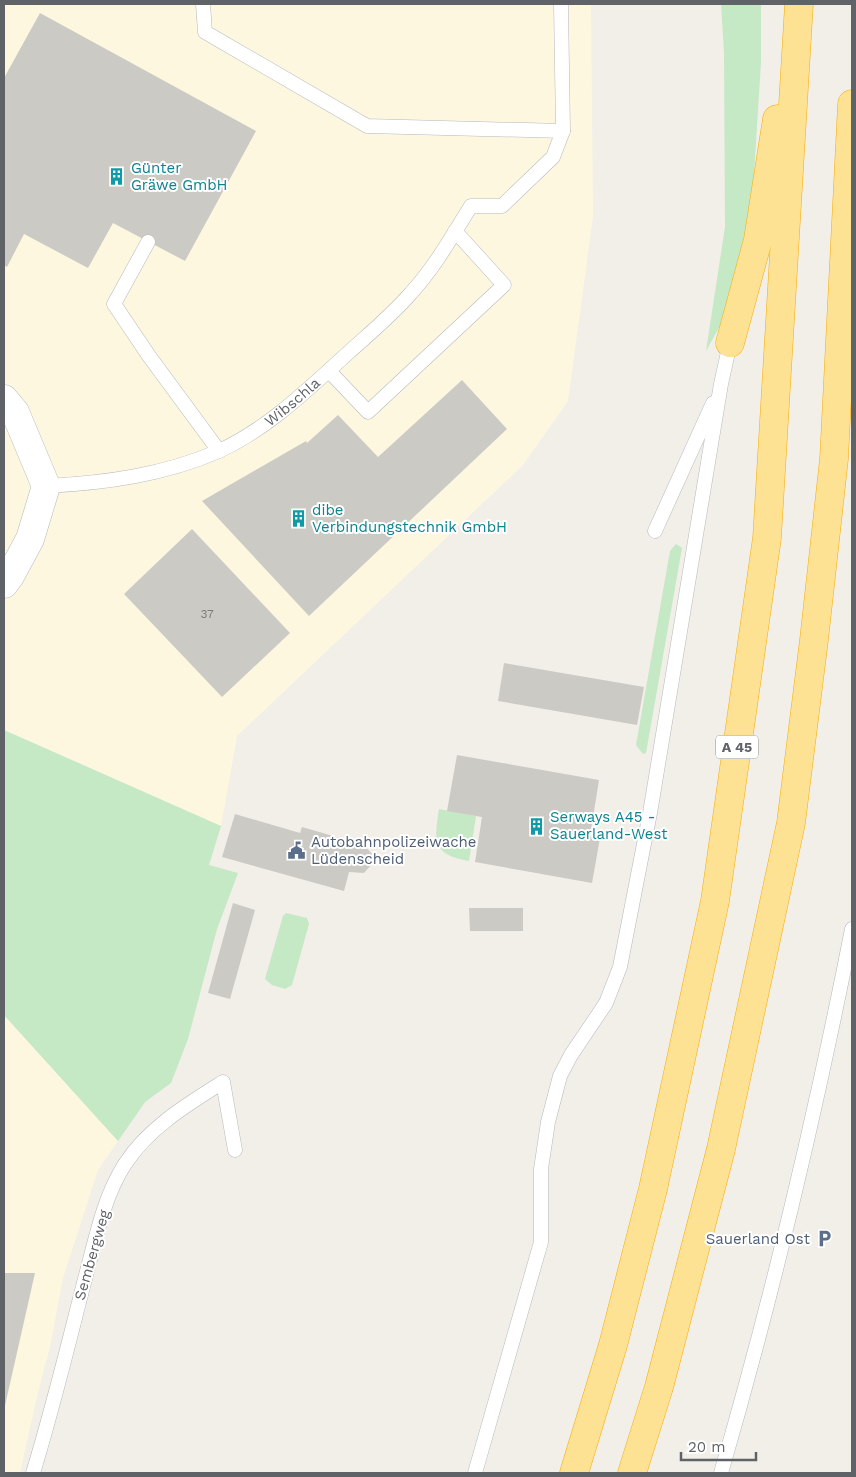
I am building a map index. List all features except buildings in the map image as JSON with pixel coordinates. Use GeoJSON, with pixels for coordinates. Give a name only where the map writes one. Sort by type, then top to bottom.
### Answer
{"type":"FeatureCollection","features":[{"type":"Feature","properties":{"kind":"highway"},"geometry":{"type":"LineString","coordinates":[[730,343],[758,240],[794,4]]}},
{"type":"Feature","properties":{"kind":"highway","name":"A 45"},"geometry":{"type":"LineString","coordinates":[[574,1473],[613,1345],[653,1189],[715,901],[767,538],[799,4]]}},
{"type":"Feature","properties":{"kind":"highway"},"geometry":{"type":"LineString","coordinates":[[632,1473],[659,1387],[721,1149],[758,986],[791,823],[834,459],[852,104]]}},
{"type":"Feature","properties":{"kind":"street"},"geometry":{"type":"LineString","coordinates":[[4,399],[14,412],[46,486],[30,539],[4,584]]}},
{"type":"Feature","properties":{"kind":"lane"},"geometry":{"type":"LineString","coordinates":[[203,4],[204,32],[366,126],[563,131],[561,4]]}},
{"type":"Feature","properties":{"kind":"lane","name":"Wibschla"},"geometry":{"type":"LineString","coordinates":[[46,486],[131,478],[171,469],[219,451],[246,436],[291,405],[411,294],[434,264],[471,206],[502,206],[553,157],[563,131]]}},
{"type":"Feature","properties":{"kind":"lane"},"geometry":{"type":"LineString","coordinates":[[329,371],[368,412],[504,285],[455,231]]}},
{"type":"Feature","properties":{"kind":"lane"},"geometry":{"type":"LineString","coordinates":[[148,242],[114,304],[149,356],[219,451]]}},
{"type":"Feature","properties":{"kind":"lane"},"geometry":{"type":"LineString","coordinates":[[475,1473],[541,1242],[541,1169],[548,1122],[560,1076],[579,1041],[606,1003],[620,967],[650,813],[721,384],[730,343]]}},
{"type":"Feature","properties":{"kind":"lane"},"geometry":{"type":"LineString","coordinates":[[656,531],[721,384]]}},
{"type":"Feature","properties":{"kind":"lane"},"geometry":{"type":"LineString","coordinates":[[721,1473],[783,1242],[832,1032],[852,929]]}},
{"type":"Feature","properties":{"kind":"lane","name":"Sembergweg"},"geometry":{"type":"LineString","coordinates":[[34,1473],[55,1402],[82,1288],[110,1194],[124,1165],[138,1146],[158,1127],[223,1082],[235,1150]]}},
{"type":"Feature","properties":{"kind":"shaded area"},"geometry":{"type":"Polygon","coordinates":[[[4,4],[591,4],[593,216],[568,401],[523,465],[237,736],[221,826],[4,730],[4,4]]]}},
{"type":"Feature","properties":{"kind":"shaded area"},"geometry":{"type":"Polygon","coordinates":[[[4,1015],[118,1141],[98,1170],[63,1278],[50,1347],[20,1473],[4,1473],[4,1015]]]}},
{"type":"Feature","properties":{"kind":"green space"},"geometry":{"type":"Polygon","coordinates":[[[721,4],[761,4],[761,62],[751,222],[720,326],[706,351],[725,227],[724,52],[721,4]]]}},
{"type":"Feature","properties":{"kind":"green space"},"geometry":{"type":"Polygon","coordinates":[[[676,544],[682,548],[646,753],[643,754],[636,745],[670,551],[676,544]]]}},
{"type":"Feature","properties":{"kind":"green space"},"geometry":{"type":"Polygon","coordinates":[[[4,730],[221,826],[209,865],[238,873],[217,929],[188,1039],[171,1083],[145,1102],[118,1141],[4,1015],[4,730]]]}},
{"type":"Feature","properties":{"kind":"green space"},"geometry":{"type":"Polygon","coordinates":[[[439,809],[476,816],[469,861],[448,855],[438,845],[436,830],[439,809]]]}},
{"type":"Feature","properties":{"kind":"green space"},"geometry":{"type":"Polygon","coordinates":[[[286,913],[307,918],[309,924],[292,985],[285,989],[272,985],[265,979],[283,916],[286,913]]]}},
{"type":"Feature","properties":{"kind":"place","name":"Günter Gräwe GmbH"},"geometry":{"type":"Point","coordinates":[117,177]}},
{"type":"Feature","properties":{"kind":"place","name":"dibe Verbindungstechnik GmbH"},"geometry":{"type":"Point","coordinates":[298,519]}},
{"type":"Feature","properties":{"kind":"place","name":"Serways A45 - Sauerland-West"},"geometry":{"type":"Point","coordinates":[536,826]}},
{"type":"Feature","properties":{"kind":"place","name":"Autobahnpolizeiwache Lüdenscheid"},"geometry":{"type":"Point","coordinates":[297,851]}},
{"type":"Feature","properties":{"kind":"place","name":"Sauerland Ost"},"geometry":{"type":"Point","coordinates":[824,1239]}}]}
